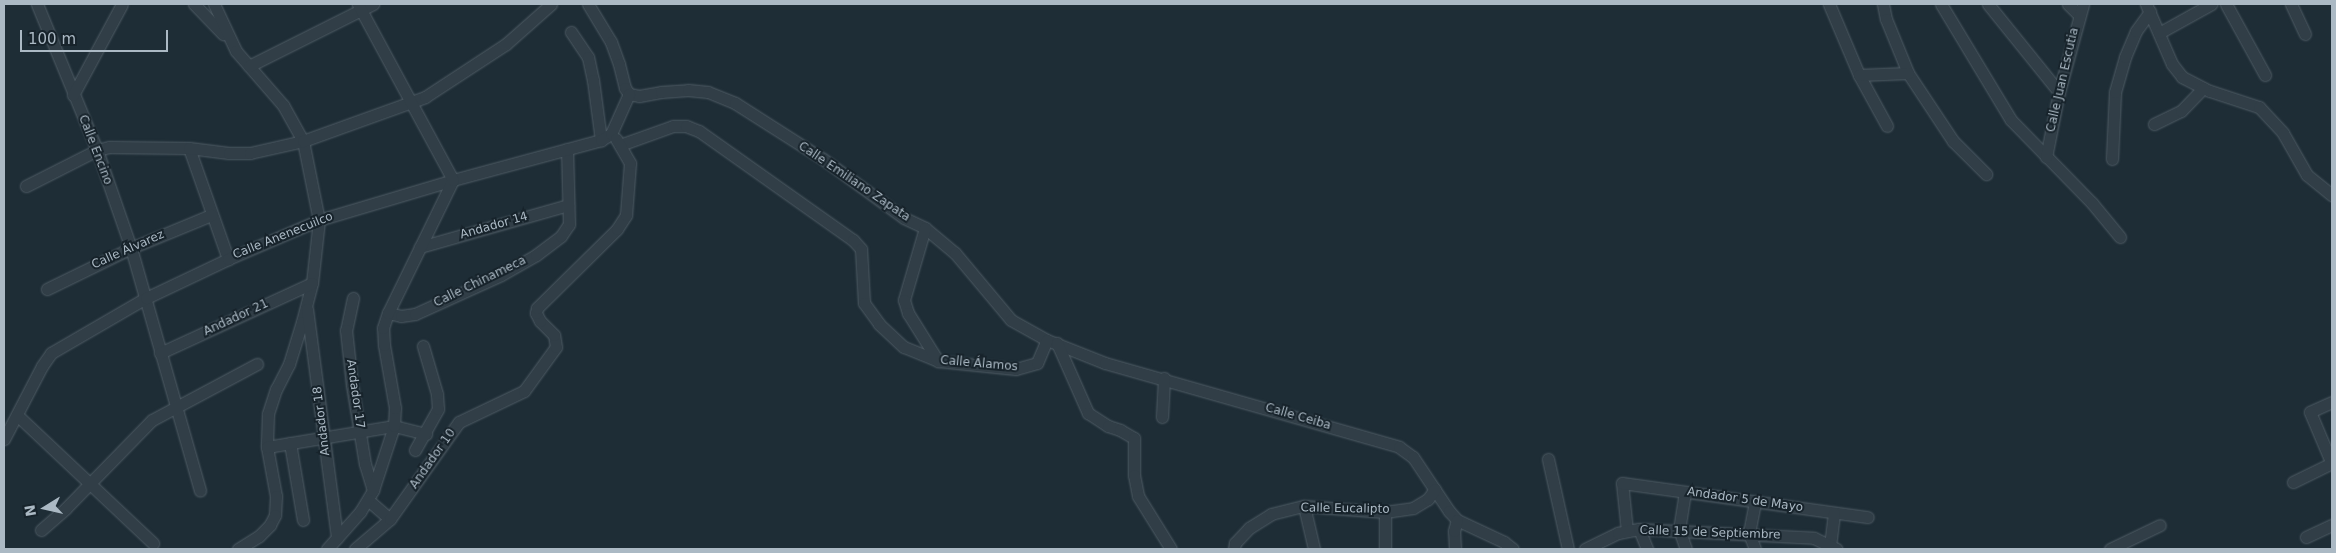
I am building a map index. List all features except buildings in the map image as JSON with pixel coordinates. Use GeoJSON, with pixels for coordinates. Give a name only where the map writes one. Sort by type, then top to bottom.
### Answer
{"type":"FeatureCollection","features":[{"type":"Feature","properties":{"kind":"street","name":"Calle Encino"},"geometry":{"type":"LineString","coordinates":[[37,4],[97,150],[131,248],[200,490]]}},
{"type":"Feature","properties":{"kind":"street"},"geometry":{"type":"LineString","coordinates":[[73,94],[122,4]]}},
{"type":"Feature","properties":{"kind":"street"},"geometry":{"type":"LineString","coordinates":[[194,4],[232,43],[248,66],[283,105],[303,141],[319,220],[312,283],[289,364],[276,389],[268,414],[266,447],[276,496],[275,515],[270,525],[260,536],[238,549]]}},
{"type":"Feature","properties":{"kind":"street"},"geometry":{"type":"LineString","coordinates":[[214,4],[232,43]]}},
{"type":"Feature","properties":{"kind":"street"},"geometry":{"type":"LineString","coordinates":[[248,66],[359,7],[373,4]]}},
{"type":"Feature","properties":{"kind":"street"},"geometry":{"type":"LineString","coordinates":[[26,186],[97,150],[120,147],[189,148],[229,154],[250,152],[303,141],[424,97],[506,44],[551,4]]}},
{"type":"Feature","properties":{"kind":"street"},"geometry":{"type":"LineString","coordinates":[[588,4],[611,42],[625,88],[629,94],[606,137]]}},
{"type":"Feature","properties":{"kind":"street"},"geometry":{"type":"LineString","coordinates":[[1829,4],[1859,75],[1887,126]]}},
{"type":"Feature","properties":{"kind":"street"},"geometry":{"type":"LineString","coordinates":[[1883,4],[1886,19],[1908,73],[1952,141],[1986,174]]}},
{"type":"Feature","properties":{"kind":"street"},"geometry":{"type":"LineString","coordinates":[[1988,4],[2059,92]]}},
{"type":"Feature","properties":{"kind":"street"},"geometry":{"type":"LineString","coordinates":[[2068,4],[2081,9]]}},
{"type":"Feature","properties":{"kind":"street"},"geometry":{"type":"LineString","coordinates":[[2159,33],[2211,4]]}},
{"type":"Feature","properties":{"kind":"street"},"geometry":{"type":"LineString","coordinates":[[2226,4],[2265,75]]}},
{"type":"Feature","properties":{"kind":"street"},"geometry":{"type":"LineString","coordinates":[[2291,4],[2305,34]]}},
{"type":"Feature","properties":{"kind":"street"},"geometry":{"type":"LineString","coordinates":[[1946,6],[2012,120],[2092,203],[2120,237]]}},
{"type":"Feature","properties":{"kind":"street"},"geometry":{"type":"LineString","coordinates":[[327,549],[370,495],[394,426],[394,408],[383,328],[388,313],[453,180],[412,101],[359,7]]}},
{"type":"Feature","properties":{"kind":"street"},"geometry":{"type":"LineString","coordinates":[[2148,8],[2172,64],[2182,77],[2203,88],[2258,108],[2283,133],[2307,175],[2332,195]]}},
{"type":"Feature","properties":{"kind":"street"},"geometry":{"type":"LineString","coordinates":[[2112,159],[2115,92],[2125,57],[2148,8]]}},
{"type":"Feature","properties":{"kind":"street","name":"Calle Juan Escutia"},"geometry":{"type":"LineString","coordinates":[[2046,157],[2059,92],[2081,9]]}},
{"type":"Feature","properties":{"kind":"street"},"geometry":{"type":"LineString","coordinates":[[571,32],[588,57],[606,137],[620,145]]}},
{"type":"Feature","properties":{"kind":"street"},"geometry":{"type":"LineString","coordinates":[[1859,75],[1908,73]]}},
{"type":"Feature","properties":{"kind":"street"},"geometry":{"type":"LineString","coordinates":[[2154,124],[2181,111],[2203,88]]}},
{"type":"Feature","properties":{"kind":"street","name":"Calle Emiliano Zapata"},"geometry":{"type":"LineString","coordinates":[[629,94],[639,96],[688,90],[708,92],[735,103],[823,159],[904,218],[925,228],[955,253],[1011,320],[1052,341]]}},
{"type":"Feature","properties":{"kind":"street","name":"Calle Álamos"},"geometry":{"type":"LineString","coordinates":[[620,145],[673,126],[686,126],[699,131],[854,240],[861,250],[861,287],[864,303],[879,324],[904,347],[938,361],[1016,369],[1027,368],[1037,363],[1052,341]]}},
{"type":"Feature","properties":{"kind":"street","name":"Calle Anenecuilco"},"geometry":{"type":"LineString","coordinates":[[4,439],[42,366],[51,353],[146,298],[228,259],[319,220],[606,137]]}},
{"type":"Feature","properties":{"kind":"street","name":"Andador 10"},"geometry":{"type":"LineString","coordinates":[[356,549],[390,519],[459,422],[524,391],[556,347],[556,339],[540,321],[536,313],[537,308],[617,229],[626,215],[630,163],[620,145]]}},
{"type":"Feature","properties":{"kind":"street"},"geometry":{"type":"LineString","coordinates":[[189,148],[228,259]]}},
{"type":"Feature","properties":{"kind":"street"},"geometry":{"type":"LineString","coordinates":[[567,149],[568,205]]}},
{"type":"Feature","properties":{"kind":"street","name":"Calle Chinameca"},"geometry":{"type":"LineString","coordinates":[[388,313],[402,316],[416,314],[500,275],[536,255],[566,231],[569,224],[568,205]]}},
{"type":"Feature","properties":{"kind":"street","name":"Andador 14"},"geometry":{"type":"LineString","coordinates":[[420,247],[568,205]]}},
{"type":"Feature","properties":{"kind":"street","name":"Calle Álvarez"},"geometry":{"type":"LineString","coordinates":[[46,289],[131,248],[212,215]]}},
{"type":"Feature","properties":{"kind":"street"},"geometry":{"type":"LineString","coordinates":[[925,228],[904,300],[908,313],[938,361]]}},
{"type":"Feature","properties":{"kind":"street","name":"Andador 21"},"geometry":{"type":"LineString","coordinates":[[160,353],[312,283]]}},
{"type":"Feature","properties":{"kind":"street","name":"Andador 17"},"geometry":{"type":"LineString","coordinates":[[353,298],[346,330],[370,495]]}},
{"type":"Feature","properties":{"kind":"street","name":"Andador 18"},"geometry":{"type":"LineString","coordinates":[[306,305],[312,333],[323,438],[337,538]]}},
{"type":"Feature","properties":{"kind":"street"},"geometry":{"type":"LineString","coordinates":[[1052,341],[1088,413],[1108,426],[1134,438],[1134,475],[1138,496],[1171,549]]}},
{"type":"Feature","properties":{"kind":"street","name":"Calle Ceiba"},"geometry":{"type":"LineString","coordinates":[[1052,341],[1105,363],[1164,378],[1399,447],[1413,457],[1449,511],[1458,520],[1504,542],[1513,549]]}},
{"type":"Feature","properties":{"kind":"street"},"geometry":{"type":"LineString","coordinates":[[414,450],[426,434],[438,409],[438,402],[423,346]]}},
{"type":"Feature","properties":{"kind":"street"},"geometry":{"type":"LineString","coordinates":[[41,530],[90,484],[152,420],[177,405],[258,364]]}},
{"type":"Feature","properties":{"kind":"street"},"geometry":{"type":"LineString","coordinates":[[1162,417],[1164,378]]}},
{"type":"Feature","properties":{"kind":"street"},"geometry":{"type":"LineString","coordinates":[[2293,482],[2332,463],[2310,412],[2332,402]]}},
{"type":"Feature","properties":{"kind":"street"},"geometry":{"type":"LineString","coordinates":[[17,415],[153,543]]}},
{"type":"Feature","properties":{"kind":"street"},"geometry":{"type":"LineString","coordinates":[[266,447],[394,426],[426,434]]}},
{"type":"Feature","properties":{"kind":"street"},"geometry":{"type":"LineString","coordinates":[[290,443],[303,520]]}},
{"type":"Feature","properties":{"kind":"street"},"geometry":{"type":"LineString","coordinates":[[1548,459],[1568,549]]}},
{"type":"Feature","properties":{"kind":"street","name":"Andador 5 de Mayo"},"geometry":{"type":"LineString","coordinates":[[1627,531],[1622,483],[1868,517]]}},
{"type":"Feature","properties":{"kind":"street","name":"Calle Eucalipto"},"geometry":{"type":"LineString","coordinates":[[1234,549],[1235,543],[1249,528],[1272,514],[1304,506],[1385,512],[1414,508],[1428,499],[1435,489]]}},
{"type":"Feature","properties":{"kind":"street"},"geometry":{"type":"LineString","coordinates":[[1685,492],[1679,529],[1686,549]]}},
{"type":"Feature","properties":{"kind":"street"},"geometry":{"type":"LineString","coordinates":[[370,495],[390,519]]}},
{"type":"Feature","properties":{"kind":"street"},"geometry":{"type":"LineString","coordinates":[[1755,502],[1749,533],[1755,549]]}},
{"type":"Feature","properties":{"kind":"street"},"geometry":{"type":"LineString","coordinates":[[1304,506],[1314,549]]}},
{"type":"Feature","properties":{"kind":"street"},"geometry":{"type":"LineString","coordinates":[[1385,512],[1385,549]]}},
{"type":"Feature","properties":{"kind":"street"},"geometry":{"type":"LineString","coordinates":[[1834,513],[1834,548]]}},
{"type":"Feature","properties":{"kind":"street"},"geometry":{"type":"LineString","coordinates":[[1455,549],[1454,531],[1458,520]]}},
{"type":"Feature","properties":{"kind":"street"},"geometry":{"type":"LineString","coordinates":[[2110,549],[2160,525]]}},
{"type":"Feature","properties":{"kind":"street"},"geometry":{"type":"LineString","coordinates":[[2306,537],[2332,525]]}},
{"type":"Feature","properties":{"kind":"street"},"geometry":{"type":"LineString","coordinates":[[1639,529],[1647,549]]}},
{"type":"Feature","properties":{"kind":"street","name":"Calle 15 de Septiembre"},"geometry":{"type":"LineString","coordinates":[[1585,549],[1627,531],[1639,529],[1679,529],[1814,538],[1834,548]]}}]}
